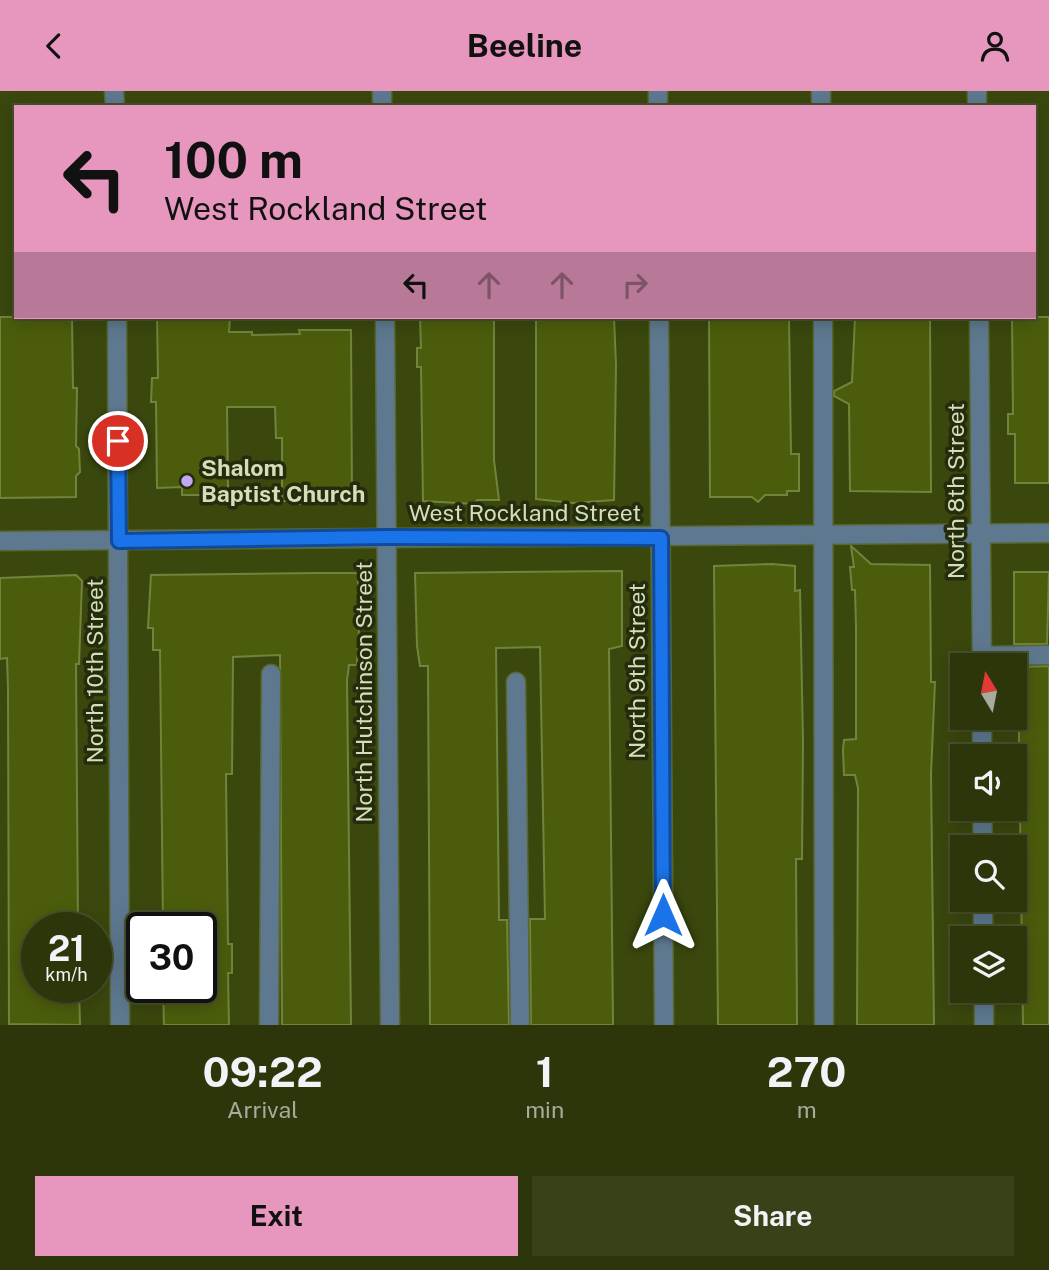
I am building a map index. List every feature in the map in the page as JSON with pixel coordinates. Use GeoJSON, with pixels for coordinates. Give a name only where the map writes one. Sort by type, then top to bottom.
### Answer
{"type":"FeatureCollection","features":[{"type":"Feature","properties":{"kind":"street","name":"North 10th Street"},"geometry":{"type":"LineString","coordinates":[[117,319],[120,1025]]}},
{"type":"Feature","properties":{"kind":"street","name":"North Hutchinson Street"},"geometry":{"type":"LineString","coordinates":[[385,319],[390,1025]]}},
{"type":"Feature","properties":{"kind":"street","name":"North 9th Street"},"geometry":{"type":"LineString","coordinates":[[659,319],[664,1025]]}},
{"type":"Feature","properties":{"kind":"street"},"geometry":{"type":"LineString","coordinates":[[822,319],[824,1025]]}},
{"type":"Feature","properties":{"kind":"street","name":"North 8th Street"},"geometry":{"type":"LineString","coordinates":[[979,319],[981,653]]}},
{"type":"Feature","properties":{"kind":"street","name":"West Rockland Street"},"geometry":{"type":"LineString","coordinates":[[0,541],[1049,533]]}},
{"type":"Feature","properties":{"kind":"street"},"geometry":{"type":"LineString","coordinates":[[1027,657],[1049,655]]}},
{"type":"Feature","properties":{"kind":"street"},"geometry":{"type":"LineString","coordinates":[[269,1025],[271,674]]}},
{"type":"Feature","properties":{"kind":"street"},"geometry":{"type":"LineString","coordinates":[[516,682],[520,1025]]}},
{"type":"Feature","properties":{"kind":"street"},"geometry":{"type":"LineString","coordinates":[[984,1003],[984,1025]]}},
{"type":"Feature","properties":{"kind":"building"},"geometry":{"type":"Polygon","coordinates":[[[0,317],[72,319],[73,388],[77,388],[76,446],[79,449],[80,472],[76,476],[76,497],[0,498],[0,317]]]}},
{"type":"Feature","properties":{"kind":"building"},"geometry":{"type":"Polygon","coordinates":[[[1049,317],[1049,483],[1015,483],[1015,434],[1008,434],[1008,414],[1013,414],[1012,319],[1049,317]]]}},
{"type":"Feature","properties":{"kind":"building"},"geometry":{"type":"Polygon","coordinates":[[[157,319],[230,319],[229,332],[252,332],[252,335],[300,334],[299,330],[351,330],[352,501],[299,504],[299,501],[282,501],[282,438],[276,438],[275,407],[227,407],[228,488],[203,488],[203,495],[182,495],[182,487],[157,488],[156,402],[151,402],[152,378],[158,378],[157,319]]]}},
{"type":"Feature","properties":{"kind":"building"},"geometry":{"type":"Polygon","coordinates":[[[420,319],[494,319],[494,460],[499,500],[477,500],[475,504],[423,501],[421,367],[417,367],[417,348],[421,348],[420,319]]]}},
{"type":"Feature","properties":{"kind":"building"},"geometry":{"type":"Polygon","coordinates":[[[536,319],[614,319],[614,500],[573,503],[536,499],[536,319]]]}},
{"type":"Feature","properties":{"kind":"building"},"geometry":{"type":"Polygon","coordinates":[[[709,319],[789,319],[791,454],[799,454],[799,491],[787,491],[787,495],[765,495],[758,502],[752,497],[710,497],[709,319]]]}},
{"type":"Feature","properties":{"kind":"building"},"geometry":{"type":"Polygon","coordinates":[[[855,319],[930,319],[931,492],[850,491],[849,404],[834,396],[834,391],[852,382],[855,319]]]}},
{"type":"Feature","properties":{"kind":"building"},"geometry":{"type":"Polygon","coordinates":[[[851,546],[871,564],[930,565],[931,682],[935,682],[931,774],[934,1025],[857,1025],[858,788],[855,775],[844,775],[843,750],[844,740],[856,739],[856,627],[855,590],[852,590],[850,567],[854,567],[851,546]]]}},
{"type":"Feature","properties":{"kind":"building"},"geometry":{"type":"Polygon","coordinates":[[[714,566],[795,566],[795,591],[800,590],[803,742],[802,859],[796,859],[797,1025],[718,1025],[714,566]]]}},
{"type":"Feature","properties":{"kind":"building"},"geometry":{"type":"Polygon","coordinates":[[[622,571],[622,646],[609,649],[613,1025],[531,1025],[530,919],[545,919],[540,647],[496,648],[499,920],[507,920],[509,1025],[430,1025],[428,666],[420,666],[417,646],[415,573],[622,571]]]}},
{"type":"Feature","properties":{"kind":"building"},"geometry":{"type":"Polygon","coordinates":[[[1014,572],[1049,572],[1047,644],[1014,644],[1014,572]]]}},
{"type":"Feature","properties":{"kind":"building"},"geometry":{"type":"Polygon","coordinates":[[[358,574],[358,590],[361,590],[357,665],[349,665],[347,680],[351,1025],[282,1025],[280,655],[233,657],[232,774],[226,774],[228,944],[232,944],[232,973],[228,973],[229,1025],[164,1025],[163,1003],[217,1003],[217,912],[163,912],[160,650],[153,650],[153,628],[148,628],[151,575],[358,574]]]}},
{"type":"Feature","properties":{"kind":"building"},"geometry":{"type":"Polygon","coordinates":[[[76,575],[82,581],[79,664],[76,664],[78,912],[21,912],[21,1003],[79,1003],[80,1025],[9,1024],[8,688],[7,658],[0,659],[0,578],[76,575]]]}},
{"type":"Feature","properties":{"kind":"building"},"geometry":{"type":"Polygon","coordinates":[[[1049,666],[1049,1025],[1023,1025],[1023,1003],[1027,1003],[1027,926],[1022,926],[1021,912],[1027,912],[1027,835],[1020,835],[1020,821],[1027,821],[1027,744],[1019,744],[1019,730],[1027,730],[1027,667],[1049,666]]]}},
{"type":"Feature","properties":{"kind":"place","name":"Shalom Baptist Church"},"geometry":{"type":"Point","coordinates":[187,481]}},
{"type":"Feature","properties":{"kind":"route"},"geometry":{"type":"LineString","coordinates":[[118,441],[119,541],[387,537],[661,538],[663,915]]}}]}
